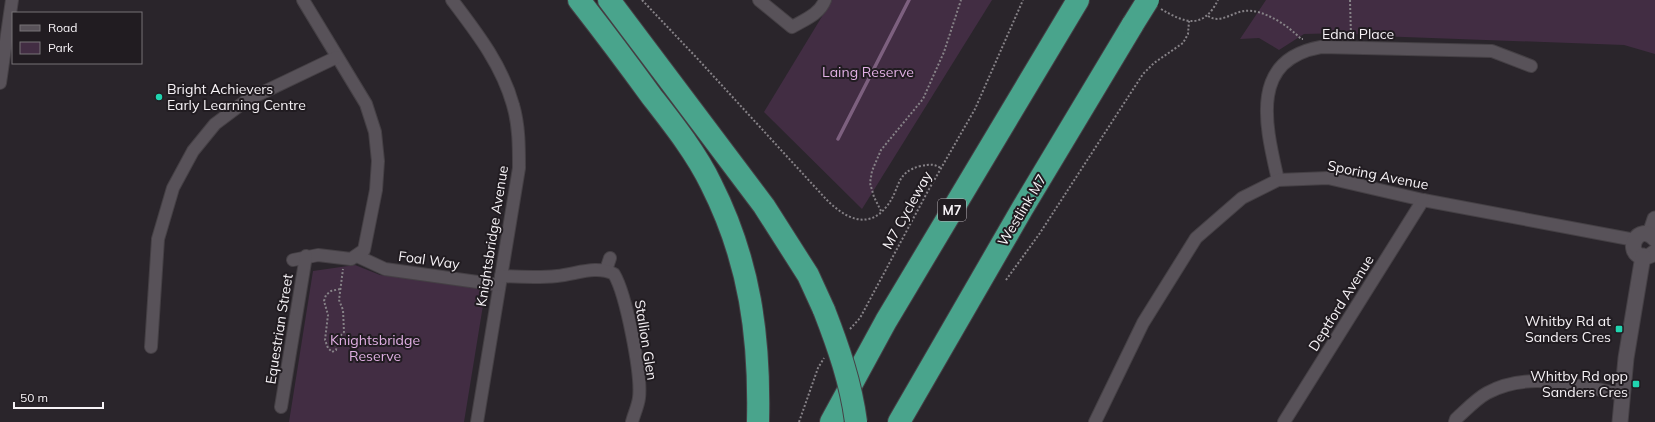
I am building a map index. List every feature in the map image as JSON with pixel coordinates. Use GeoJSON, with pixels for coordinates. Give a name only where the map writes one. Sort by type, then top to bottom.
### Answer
{"type":"FeatureCollection","features":[{"type":"Feature","properties":{"kind":"highway"},"geometry":{"type":"LineString","coordinates":[[579,0],[688,146],[711,184],[731,230],[746,279],[756,330],[759,381],[758,422]]}},
{"type":"Feature","properties":{"kind":"highway"},"geometry":{"type":"LineString","coordinates":[[609,0],[764,206],[808,276],[835,334],[844,366],[856,422]]}},
{"type":"Feature","properties":{"kind":"highway","name":"M7"},"geometry":{"type":"LineString","coordinates":[[831,422],[886,321],[1078,0]]}},
{"type":"Feature","properties":{"kind":"highway","name":"Westlink M7"},"geometry":{"type":"LineString","coordinates":[[900,422],[1022,209],[1133,24],[1154,4]]}},
{"type":"Feature","properties":{"kind":"street"},"geometry":{"type":"LineString","coordinates":[[0,83],[12,0]]}},
{"type":"Feature","properties":{"kind":"street"},"geometry":{"type":"LineString","coordinates":[[303,0],[366,104],[375,132],[378,161],[376,190],[368,239],[364,250],[357,256]]}},
{"type":"Feature","properties":{"kind":"street","name":"Knightsbridge Avenue"},"geometry":{"type":"LineString","coordinates":[[452,0],[482,39],[500,70],[514,105],[518,136],[519,168],[477,422]]}},
{"type":"Feature","properties":{"kind":"street"},"geometry":{"type":"LineString","coordinates":[[759,0],[792,27],[812,16],[823,7],[825,0]]}},
{"type":"Feature","properties":{"kind":"street","name":"Edna Place"},"geometry":{"type":"LineString","coordinates":[[1278,180],[1266,127],[1268,92],[1281,64],[1298,53],[1321,47],[1492,51],[1531,66]]}},
{"type":"Feature","properties":{"kind":"street"},"geometry":{"type":"LineString","coordinates":[[151,348],[158,239],[173,188],[193,151],[216,124],[247,100],[337,57]]}},
{"type":"Feature","properties":{"kind":"street","name":"Sporing Avenue"},"geometry":{"type":"LineString","coordinates":[[1096,422],[1143,323],[1196,238],[1242,198],[1278,180],[1328,178],[1423,200],[1635,240]]}},
{"type":"Feature","properties":{"kind":"street","name":"Deptford Avenue"},"geometry":{"type":"LineString","coordinates":[[1284,422],[1423,200]]}},
{"type":"Feature","properties":{"kind":"street"},"geometry":{"type":"LineString","coordinates":[[1620,422],[1622,394],[1649,254],[1636,252],[1635,240],[1640,235],[1652,236],[1655,219]]}},
{"type":"Feature","properties":{"kind":"street","name":"Equestrian Street"},"geometry":{"type":"LineString","coordinates":[[293,260],[306,256],[318,255],[351,259],[357,256]]}},
{"type":"Feature","properties":{"kind":"street","name":"Equestrian Street"},"geometry":{"type":"LineString","coordinates":[[281,407],[306,256]]}},
{"type":"Feature","properties":{"kind":"street","name":"Foal Way"},"geometry":{"type":"LineString","coordinates":[[357,256],[385,269],[500,281]]}},
{"type":"Feature","properties":{"kind":"street"},"geometry":{"type":"LineString","coordinates":[[500,281],[558,276],[593,270],[606,270],[610,258]]}},
{"type":"Feature","properties":{"kind":"street","name":"Stallion Glen"},"geometry":{"type":"LineString","coordinates":[[606,270],[614,274],[624,296],[639,380],[639,398],[632,422]]}},
{"type":"Feature","properties":{"kind":"street"},"geometry":{"type":"LineString","coordinates":[[1455,422],[1456,419],[1485,394],[1503,385],[1523,381],[1545,380],[1622,394]]}},
{"type":"Feature","properties":{"kind":"path"},"geometry":{"type":"LineString","coordinates":[[642,0],[835,209],[851,219],[860,220],[868,218],[882,211],[891,200],[900,178],[906,172],[916,167],[931,164],[941,168]]}},
{"type":"Feature","properties":{"kind":"path"},"geometry":{"type":"LineString","coordinates":[[882,211],[874,197],[870,183],[872,171],[882,150],[923,99],[944,52],[961,0]]}},
{"type":"Feature","properties":{"kind":"path","name":"M7 Cycleway"},"geometry":{"type":"LineString","coordinates":[[846,333],[860,318],[941,168],[982,96],[1023,0]]}},
{"type":"Feature","properties":{"kind":"path"},"geometry":{"type":"LineString","coordinates":[[1154,4],[1178,19],[1196,21],[1208,16],[1218,0]]}},
{"type":"Feature","properties":{"kind":"path"},"geometry":{"type":"LineString","coordinates":[[1350,0],[1351,36]]}},
{"type":"Feature","properties":{"kind":"path"},"geometry":{"type":"LineString","coordinates":[[1208,16],[1212,19],[1222,19],[1243,11],[1257,11],[1268,15],[1298,36]]}},
{"type":"Feature","properties":{"kind":"path"},"geometry":{"type":"LineString","coordinates":[[1006,280],[1040,233],[1143,74],[1154,62],[1183,43],[1188,34],[1189,21]]}},
{"type":"Feature","properties":{"kind":"path"},"geometry":{"type":"LineString","coordinates":[[340,289],[331,291],[326,295],[324,300],[328,315],[325,340],[328,348],[332,352],[336,350],[338,338],[344,332],[343,310],[339,300],[345,258]]}},
{"type":"Feature","properties":{"kind":"path"},"geometry":{"type":"LineString","coordinates":[[800,422],[818,368],[827,354]]}},
{"type":"Feature","properties":{"kind":"green space","name":"Laing Reserve"},"geometry":{"type":"Polygon","coordinates":[[[832,0],[992,0],[862,209],[764,112],[832,0]]]}},
{"type":"Feature","properties":{"kind":"green space"},"geometry":{"type":"Polygon","coordinates":[[[1266,0],[1655,0],[1655,54],[1624,45],[1377,36],[1346,33],[1304,34],[1279,50],[1259,38],[1240,39],[1266,0]]]}},
{"type":"Feature","properties":{"kind":"green space","name":"Knightsbridge Reserve"},"geometry":{"type":"Polygon","coordinates":[[[355,265],[380,275],[486,287],[464,422],[289,422],[313,271],[355,265]]]}},
{"type":"Feature","properties":{"kind":"waterway"},"geometry":{"type":"LineString","coordinates":[[838,139],[909,0]]}},
{"type":"Feature","properties":{"kind":"place","name":"Bright Achievers Early Learning Centre"},"geometry":{"type":"Point","coordinates":[159,97]}},
{"type":"Feature","properties":{"kind":"place","name":"Whitby Rd at Sanders Cres"},"geometry":{"type":"Point","coordinates":[1619,329]}},
{"type":"Feature","properties":{"kind":"place","name":"Whitby Rd opp Sanders Cres"},"geometry":{"type":"Point","coordinates":[1636,384]}}]}
